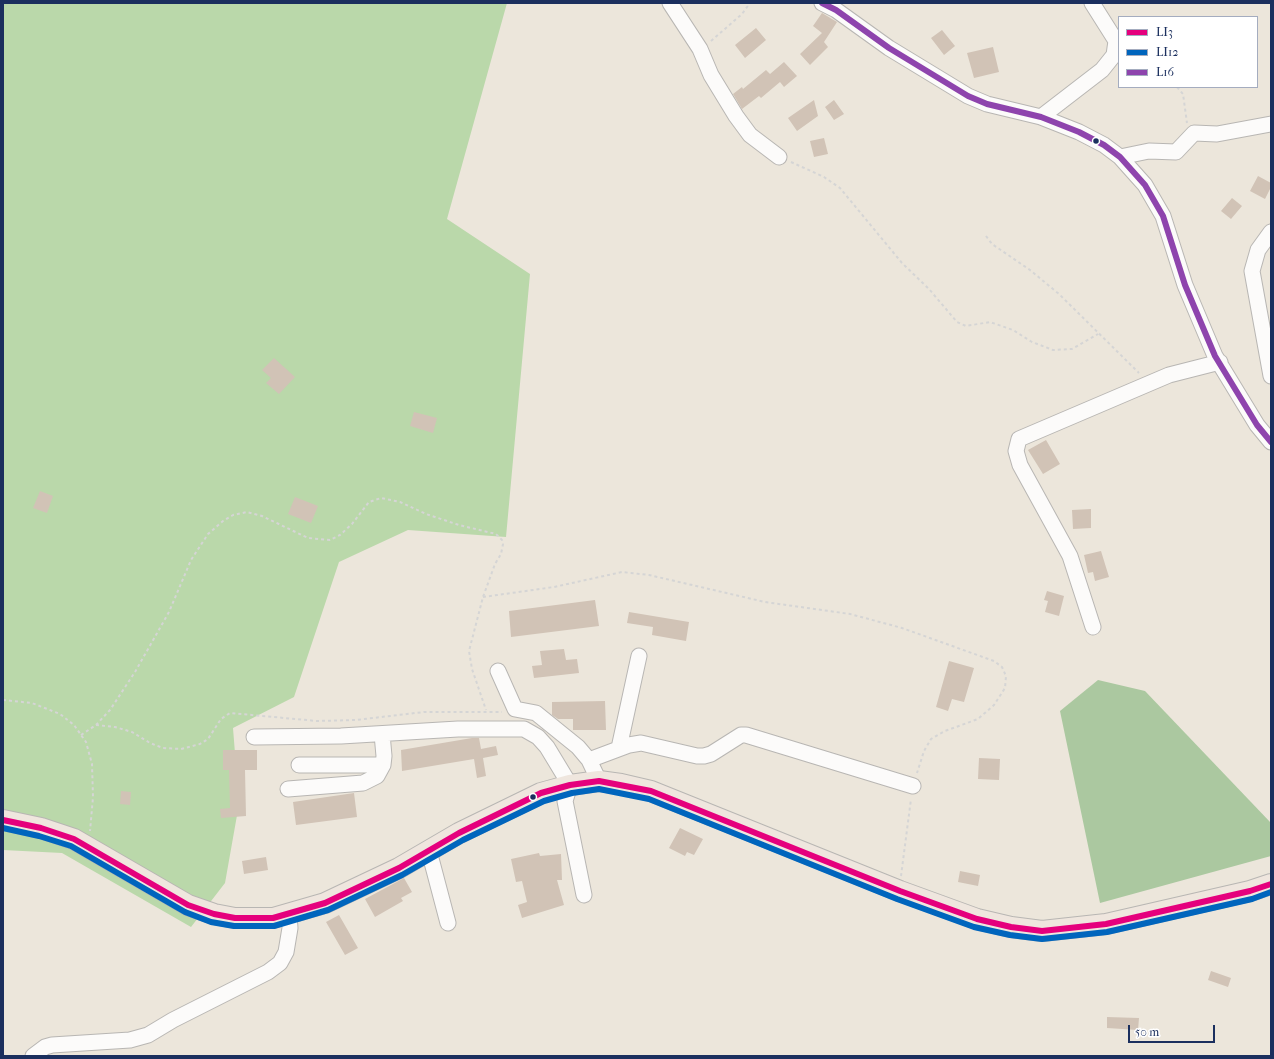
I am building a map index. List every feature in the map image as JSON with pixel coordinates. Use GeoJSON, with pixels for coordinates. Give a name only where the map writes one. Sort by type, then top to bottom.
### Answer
{"type":"FeatureCollection","features":[{"type":"Feature","properties":{"kind":"main road"},"geometry":{"type":"LineString","coordinates":[[3,820],[41,828],[89,846],[188,905],[214,914],[235,918],[260,919],[289,914],[341,896],[399,868],[459,833],[541,793],[570,785],[599,782],[622,784],[651,791],[900,891],[978,919],[1011,928],[1042,930],[1106,924],[1250,891],[1271,884]]}},
{"type":"Feature","properties":{"kind":"street"},"geometry":{"type":"LineString","coordinates":[[670,3],[700,49],[711,75],[736,116],[750,135],[779,157]]}},
{"type":"Feature","properties":{"kind":"street"},"geometry":{"type":"LineString","coordinates":[[822,3],[836,10],[889,48],[968,96],[986,104],[1041,117],[1079,132],[1104,145],[1120,157],[1145,185],[1163,216],[1185,285],[1215,356],[1257,425],[1271,442]]}},
{"type":"Feature","properties":{"kind":"street"},"geometry":{"type":"LineString","coordinates":[[1041,117],[1102,70],[1114,55],[1116,41],[1092,3]]}},
{"type":"Feature","properties":{"kind":"street"},"geometry":{"type":"LineString","coordinates":[[1120,157],[1149,151],[1176,152],[1180,150],[1194,133],[1217,134],[1271,124]]}},
{"type":"Feature","properties":{"kind":"street"},"geometry":{"type":"LineString","coordinates":[[1271,232],[1258,250],[1252,271],[1271,376]]}},
{"type":"Feature","properties":{"kind":"street"},"geometry":{"type":"LineString","coordinates":[[1093,627],[1070,556],[1027,479],[1016,451],[1019,439],[1169,375],[1220,362]]}},
{"type":"Feature","properties":{"kind":"street"},"geometry":{"type":"LineString","coordinates":[[619,748],[639,656]]}},
{"type":"Feature","properties":{"kind":"street"},"geometry":{"type":"LineString","coordinates":[[498,671],[515,709],[528,710],[536,713],[578,747],[589,760],[599,782]]}},
{"type":"Feature","properties":{"kind":"street"},"geometry":{"type":"LineString","coordinates":[[524,729],[524,720],[528,710]]}},
{"type":"Feature","properties":{"kind":"street"},"geometry":{"type":"LineString","coordinates":[[254,738],[382,734],[458,729],[524,729],[538,737],[547,747],[570,785],[565,801],[584,895]]}},
{"type":"Feature","properties":{"kind":"street"},"geometry":{"type":"LineString","coordinates":[[288,789],[363,783],[377,776],[383,765],[384,756],[382,734]]}},
{"type":"Feature","properties":{"kind":"street"},"geometry":{"type":"LineString","coordinates":[[589,760],[619,748],[641,743],[697,756],[704,756],[711,754],[741,735],[746,734],[913,786]]}},
{"type":"Feature","properties":{"kind":"street"},"geometry":{"type":"LineString","coordinates":[[547,747],[562,745],[578,747]]}},
{"type":"Feature","properties":{"kind":"street"},"geometry":{"type":"LineString","coordinates":[[299,765],[383,765]]}},
{"type":"Feature","properties":{"kind":"street"},"geometry":{"type":"LineString","coordinates":[[429,851],[448,923]]}},
{"type":"Feature","properties":{"kind":"street"},"geometry":{"type":"LineString","coordinates":[[33,1056],[45,1047],[52,1045],[130,1040],[148,1035],[173,1020],[268,972],[280,963],[286,952],[290,928],[289,914]]}},
{"type":"Feature","properties":{"kind":"path"},"geometry":{"type":"LineString","coordinates":[[700,49],[742,14],[750,3]]}},
{"type":"Feature","properties":{"kind":"path"},"geometry":{"type":"LineString","coordinates":[[1177,88],[1183,94],[1190,136]]}},
{"type":"Feature","properties":{"kind":"path"},"geometry":{"type":"LineString","coordinates":[[779,157],[824,177],[840,188],[902,263],[929,289],[957,322],[966,326],[990,322],[1012,330],[1032,342],[1053,350],[1072,349],[1098,334]]}},
{"type":"Feature","properties":{"kind":"path"},"geometry":{"type":"LineString","coordinates":[[986,236],[992,244],[1030,270],[1058,294],[1098,334],[1122,355],[1149,384]]}},
{"type":"Feature","properties":{"kind":"path"},"geometry":{"type":"LineString","coordinates":[[81,735],[96,724],[110,710],[135,672],[166,618],[191,560],[208,534],[233,515],[247,512],[262,516],[308,538],[330,540],[340,535],[369,502],[381,498],[400,502],[426,514],[459,525],[496,534],[503,544],[501,554],[483,597],[469,651],[472,669],[486,710]]}},
{"type":"Feature","properties":{"kind":"path"},"geometry":{"type":"LineString","coordinates":[[483,597],[554,587],[622,572],[649,575],[765,602],[850,614],[902,628],[994,661],[1002,667],[1006,676],[1005,688],[994,705],[978,719],[944,731],[931,739],[924,752],[913,786],[907,823],[900,891]]}},
{"type":"Feature","properties":{"kind":"path"},"geometry":{"type":"LineString","coordinates":[[3,700],[32,703],[60,714],[74,725],[86,742],[92,764],[93,797],[89,846]]}},
{"type":"Feature","properties":{"kind":"green space"},"geometry":{"type":"Polygon","coordinates":[[[3,3],[507,3],[447,219],[530,274],[506,537],[408,530],[339,562],[294,697],[233,728],[239,804],[225,883],[191,927],[62,853],[3,850],[3,3]]]}},
{"type":"Feature","properties":{"kind":"green space"},"geometry":{"type":"Polygon","coordinates":[[[1098,680],[1145,691],[1271,823],[1271,856],[1100,903],[1060,711],[1098,680]]]}},
{"type":"Feature","properties":{"kind":"building"},"geometry":{"type":"Polygon","coordinates":[[[822,13],[837,22],[824,42],[828,47],[810,65],[800,54],[822,33],[813,26],[822,13]]]}},
{"type":"Feature","properties":{"kind":"building"},"geometry":{"type":"Polygon","coordinates":[[[756,28],[766,40],[745,58],[735,45],[756,28]]]}},
{"type":"Feature","properties":{"kind":"building"},"geometry":{"type":"Polygon","coordinates":[[[942,30],[955,46],[944,55],[931,38],[942,30]]]}},
{"type":"Feature","properties":{"kind":"building"},"geometry":{"type":"Polygon","coordinates":[[[993,47],[999,72],[974,78],[967,53],[993,47]]]}},
{"type":"Feature","properties":{"kind":"building"},"geometry":{"type":"Polygon","coordinates":[[[784,62],[797,76],[784,87],[780,82],[761,98],[759,96],[742,109],[733,94],[742,87],[743,89],[766,70],[770,74],[784,62]]]}},
{"type":"Feature","properties":{"kind":"building"},"geometry":{"type":"Polygon","coordinates":[[[814,100],[818,116],[797,131],[788,118],[814,100]]]}},
{"type":"Feature","properties":{"kind":"building"},"geometry":{"type":"Polygon","coordinates":[[[834,100],[844,114],[834,120],[825,107],[834,100]]]}},
{"type":"Feature","properties":{"kind":"building"},"geometry":{"type":"Polygon","coordinates":[[[824,138],[828,154],[814,157],[810,141],[824,138]]]}},
{"type":"Feature","properties":{"kind":"building"},"geometry":{"type":"Polygon","coordinates":[[[1258,176],[1271,183],[1271,187],[1265,199],[1250,191],[1258,176]]]}},
{"type":"Feature","properties":{"kind":"building"},"geometry":{"type":"Polygon","coordinates":[[[1232,198],[1242,206],[1231,219],[1221,211],[1232,198]]]}},
{"type":"Feature","properties":{"kind":"building"},"geometry":{"type":"Polygon","coordinates":[[[274,358],[295,377],[279,394],[266,383],[271,378],[262,370],[274,358]]]}},
{"type":"Feature","properties":{"kind":"building"},"geometry":{"type":"Polygon","coordinates":[[[414,412],[437,418],[433,433],[410,426],[414,412]]]}},
{"type":"Feature","properties":{"kind":"building"},"geometry":{"type":"Polygon","coordinates":[[[1046,440],[1060,464],[1043,474],[1028,450],[1046,440]]]}},
{"type":"Feature","properties":{"kind":"building"},"geometry":{"type":"Polygon","coordinates":[[[40,491],[53,496],[47,513],[33,508],[40,491]]]}},
{"type":"Feature","properties":{"kind":"building"},"geometry":{"type":"Polygon","coordinates":[[[295,497],[318,506],[311,523],[288,514],[295,497]]]}},
{"type":"Feature","properties":{"kind":"building"},"geometry":{"type":"Polygon","coordinates":[[[1091,509],[1091,528],[1073,529],[1072,510],[1091,509]]]}},
{"type":"Feature","properties":{"kind":"building"},"geometry":{"type":"Polygon","coordinates":[[[1101,551],[1109,577],[1095,581],[1093,572],[1088,573],[1084,555],[1101,551]]]}},
{"type":"Feature","properties":{"kind":"building"},"geometry":{"type":"Polygon","coordinates":[[[1047,591],[1064,596],[1059,616],[1045,612],[1048,601],[1044,600],[1047,591]]]}},
{"type":"Feature","properties":{"kind":"building"},"geometry":{"type":"Polygon","coordinates":[[[595,600],[599,626],[511,637],[509,611],[595,600]]]}},
{"type":"Feature","properties":{"kind":"building"},"geometry":{"type":"Polygon","coordinates":[[[629,612],[689,622],[686,641],[652,635],[653,627],[627,623],[629,612]]]}},
{"type":"Feature","properties":{"kind":"building"},"geometry":{"type":"Polygon","coordinates":[[[564,649],[566,660],[577,659],[579,673],[534,678],[532,666],[542,665],[540,651],[564,649]]]}},
{"type":"Feature","properties":{"kind":"building"},"geometry":{"type":"Polygon","coordinates":[[[949,661],[974,668],[964,702],[952,699],[948,711],[936,707],[949,661]]]}},
{"type":"Feature","properties":{"kind":"building"},"geometry":{"type":"Polygon","coordinates":[[[605,701],[606,730],[573,730],[573,719],[558,719],[552,715],[552,702],[605,701]]]}},
{"type":"Feature","properties":{"kind":"building"},"geometry":{"type":"Polygon","coordinates":[[[479,738],[481,749],[496,746],[498,755],[483,758],[486,776],[477,778],[474,759],[402,771],[401,750],[479,738]]]}},
{"type":"Feature","properties":{"kind":"building"},"geometry":{"type":"Polygon","coordinates":[[[223,750],[257,750],[257,770],[245,770],[246,816],[221,818],[220,809],[230,808],[229,770],[223,770],[223,750]]]}},
{"type":"Feature","properties":{"kind":"building"},"geometry":{"type":"Polygon","coordinates":[[[979,758],[1000,759],[999,780],[978,779],[979,758]]]}},
{"type":"Feature","properties":{"kind":"building"},"geometry":{"type":"Polygon","coordinates":[[[121,791],[131,792],[130,805],[120,804],[121,791]]]}},
{"type":"Feature","properties":{"kind":"building"},"geometry":{"type":"Polygon","coordinates":[[[354,793],[357,817],[296,825],[293,802],[354,793]]]}},
{"type":"Feature","properties":{"kind":"building"},"geometry":{"type":"Polygon","coordinates":[[[680,828],[703,839],[694,855],[687,852],[685,856],[669,848],[680,828]]]}},
{"type":"Feature","properties":{"kind":"building"},"geometry":{"type":"Polygon","coordinates":[[[539,853],[540,856],[561,854],[562,880],[557,880],[564,905],[522,918],[518,905],[527,902],[522,881],[516,882],[511,859],[539,853]]]}},
{"type":"Feature","properties":{"kind":"building"},"geometry":{"type":"Polygon","coordinates":[[[266,857],[268,870],[244,874],[242,861],[266,857]]]}},
{"type":"Feature","properties":{"kind":"building"},"geometry":{"type":"Polygon","coordinates":[[[960,871],[980,875],[978,886],[958,882],[960,871]]]}},
{"type":"Feature","properties":{"kind":"building"},"geometry":{"type":"Polygon","coordinates":[[[404,878],[412,892],[401,898],[403,901],[375,917],[365,899],[404,878]]]}},
{"type":"Feature","properties":{"kind":"building"},"geometry":{"type":"Polygon","coordinates":[[[339,915],[358,948],[345,955],[326,922],[339,915]]]}},
{"type":"Feature","properties":{"kind":"building"},"geometry":{"type":"Polygon","coordinates":[[[1211,971],[1231,978],[1228,987],[1208,980],[1211,971]]]}},
{"type":"Feature","properties":{"kind":"building"},"geometry":{"type":"Polygon","coordinates":[[[1107,1017],[1139,1018],[1138,1030],[1107,1028],[1107,1017]]]}},
{"type":"Feature","properties":{"kind":"transit line","name":"L16"},"geometry":{"type":"LineString","coordinates":[[822,3],[836,10],[889,48],[968,96],[987,104],[1041,117],[1079,132],[1104,145],[1120,157],[1145,185],[1163,216],[1185,285],[1215,356],[1257,425],[1271,442]]}},
{"type":"Feature","properties":{"kind":"transit line","name":"LI3"},"geometry":{"type":"LineString","coordinates":[[3,820],[41,828],[74,839],[188,905],[214,914],[235,918],[273,918],[325,903],[399,868],[459,833],[541,793],[570,785],[599,781],[651,791],[900,891],[977,919],[1011,927],[1042,931],[1106,924],[1250,891],[1271,884]]}},
{"type":"Feature","properties":{"kind":"transit line","name":"LI12"},"geometry":{"type":"LineString","coordinates":[[3,828],[39,836],[71,846],[185,912],[211,922],[234,926],[274,926],[328,910],[402,875],[463,840],[544,801],[572,793],[599,789],[649,799],[897,899],[974,927],[1010,935],[1042,939],[1107,932],[1252,899],[1271,892]]}}]}
